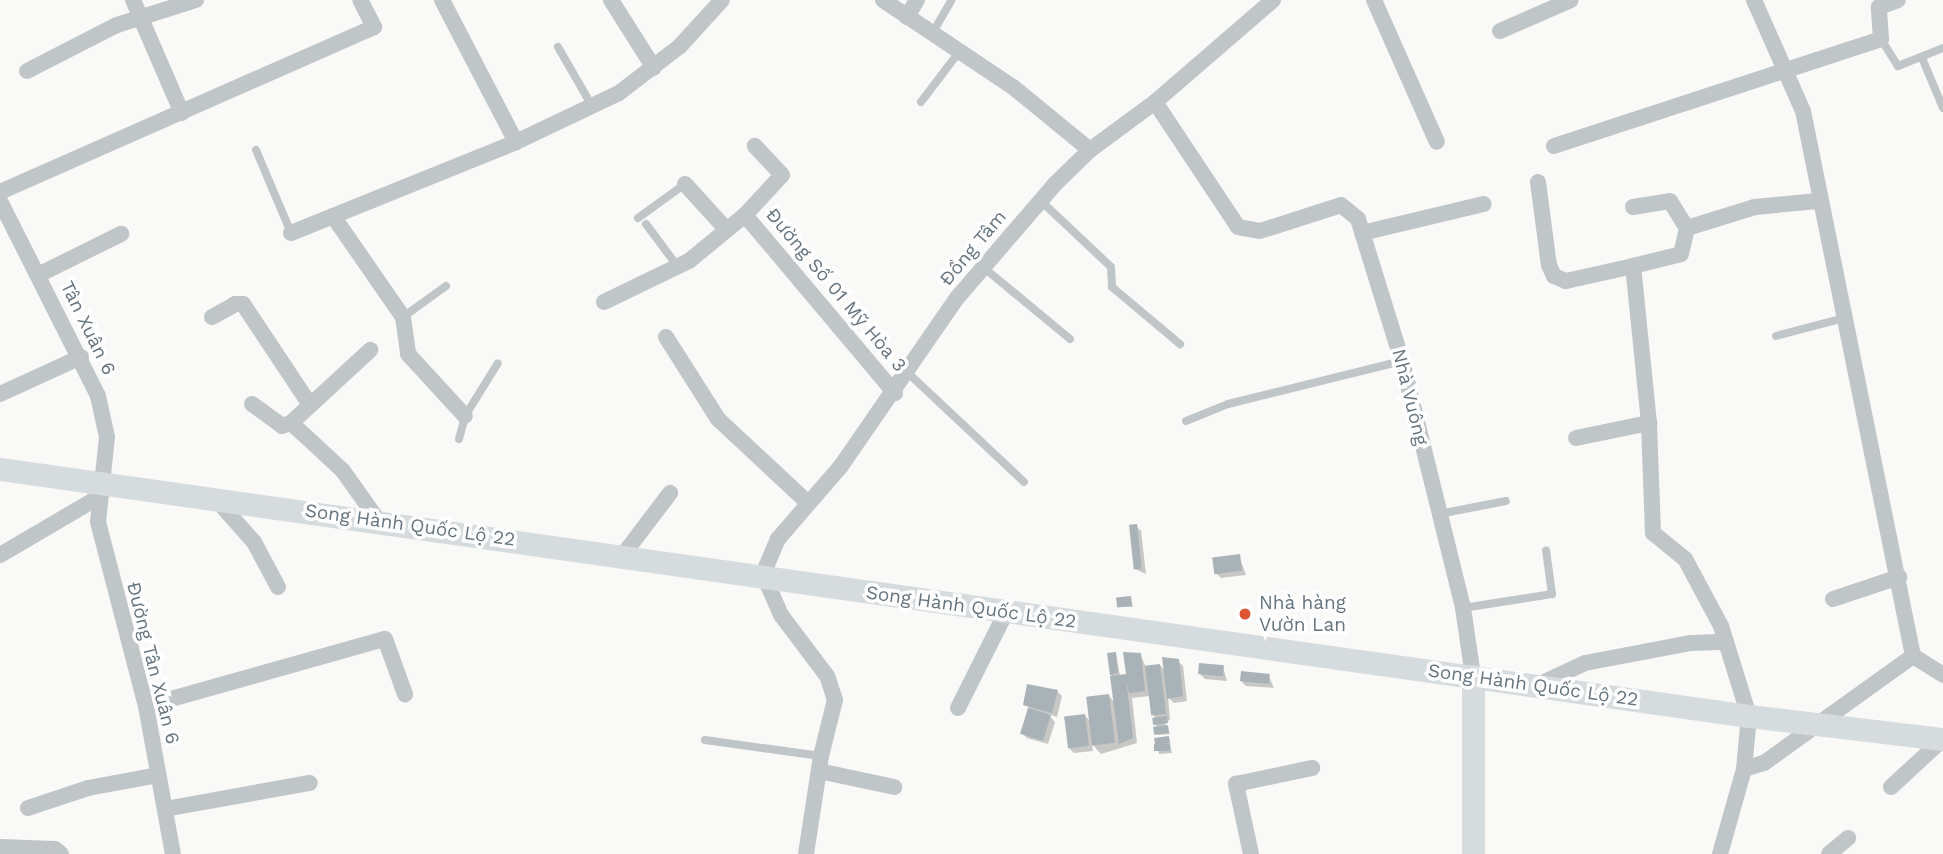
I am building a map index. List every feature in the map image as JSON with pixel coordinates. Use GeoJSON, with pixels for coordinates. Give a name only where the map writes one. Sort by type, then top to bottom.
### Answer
{"type":"FeatureCollection","features":[{"type":"Feature","properties":{"kind":"street"},"geometry":{"type":"LineString","coordinates":[[133,0],[182,113]]}},
{"type":"Feature","properties":{"kind":"street"},"geometry":{"type":"LineString","coordinates":[[27,71],[117,25],[143,20],[196,0]]}},
{"type":"Feature","properties":{"kind":"street"},"geometry":{"type":"LineString","coordinates":[[0,192],[374,27],[360,0]]}},
{"type":"Feature","properties":{"kind":"street"},"geometry":{"type":"LineString","coordinates":[[442,0],[516,142]]}},
{"type":"Feature","properties":{"kind":"street"},"geometry":{"type":"LineString","coordinates":[[611,0],[654,68]]}},
{"type":"Feature","properties":{"kind":"street"},"geometry":{"type":"LineString","coordinates":[[291,233],[516,142],[592,106],[654,68],[722,0]]}},
{"type":"Feature","properties":{"kind":"street"},"geometry":{"type":"LineString","coordinates":[[883,0],[1013,87],[1090,149]]}},
{"type":"Feature","properties":{"kind":"street"},"geometry":{"type":"LineString","coordinates":[[907,17],[917,0]]}},
{"type":"Feature","properties":{"kind":"street","name":"Đồng Tâm"},"geometry":{"type":"LineString","coordinates":[[763,574],[778,538],[895,393],[957,299],[1041,201],[1090,149],[1155,102],[1273,0]]}},
{"type":"Feature","properties":{"kind":"street"},"geometry":{"type":"LineString","coordinates":[[1374,0],[1437,142]]}},
{"type":"Feature","properties":{"kind":"street"},"geometry":{"type":"LineString","coordinates":[[1500,32],[1571,0]]}},
{"type":"Feature","properties":{"kind":"street"},"geometry":{"type":"LineString","coordinates":[[1754,0],[1802,111],[1818,201],[1899,577],[1913,656],[1943,675]]}},
{"type":"Feature","properties":{"kind":"street"},"geometry":{"type":"LineString","coordinates":[[1554,146],[1881,39],[1879,7],[1898,0]]}},
{"type":"Feature","properties":{"kind":"street","name":"Nhà Vuông"},"geometry":{"type":"LineString","coordinates":[[1155,102],[1238,227],[1260,231],[1340,205],[1359,219],[1402,361],[1463,608],[1473,676],[1473,854]]}},
{"type":"Feature","properties":{"kind":"street"},"geometry":{"type":"LineString","coordinates":[[604,302],[678,267],[745,215],[782,175],[755,146]]}},
{"type":"Feature","properties":{"kind":"street"},"geometry":{"type":"LineString","coordinates":[[1538,182],[1549,265],[1555,276],[1566,281],[1681,254],[1687,228],[1670,201],[1633,207]]}},
{"type":"Feature","properties":{"kind":"street"},"geometry":{"type":"LineString","coordinates":[[685,184],[727,230]]}},
{"type":"Feature","properties":{"kind":"street","name":"Tân Xuân 6"},"geometry":{"type":"LineString","coordinates":[[0,201],[81,357],[98,396],[107,437],[100,490]]}},
{"type":"Feature","properties":{"kind":"street"},"geometry":{"type":"LineString","coordinates":[[1687,228],[1755,207],[1818,201]]}},
{"type":"Feature","properties":{"kind":"street"},"geometry":{"type":"LineString","coordinates":[[1362,233],[1484,204]]}},
{"type":"Feature","properties":{"kind":"street","name":"Đường Số 01 Mỹ Hòa 3"},"geometry":{"type":"LineString","coordinates":[[745,215],[895,393]]}},
{"type":"Feature","properties":{"kind":"street"},"geometry":{"type":"LineString","coordinates":[[334,216],[403,317],[406,351],[465,416]]}},
{"type":"Feature","properties":{"kind":"street"},"geometry":{"type":"LineString","coordinates":[[38,275],[121,234]]}},
{"type":"Feature","properties":{"kind":"street"},"geometry":{"type":"LineString","coordinates":[[1633,266],[1650,423],[1653,533],[1685,559],[1727,642],[1749,716],[1744,769],[1720,854]]}},
{"type":"Feature","properties":{"kind":"street"},"geometry":{"type":"LineString","coordinates":[[212,317],[236,303],[244,305],[309,402]]}},
{"type":"Feature","properties":{"kind":"street"},"geometry":{"type":"LineString","coordinates":[[666,337],[718,419],[808,503]]}},
{"type":"Feature","properties":{"kind":"street"},"geometry":{"type":"LineString","coordinates":[[252,404],[282,426],[291,423],[309,402],[370,350]]}},
{"type":"Feature","properties":{"kind":"street"},"geometry":{"type":"LineString","coordinates":[[0,394],[81,357]]}},
{"type":"Feature","properties":{"kind":"street"},"geometry":{"type":"LineString","coordinates":[[291,423],[343,471],[380,523]]}},
{"type":"Feature","properties":{"kind":"street"},"geometry":{"type":"LineString","coordinates":[[1576,438],[1650,423]]}},
{"type":"Feature","properties":{"kind":"street","name":"Song Hành Quốc Lộ 22"},"geometry":{"type":"LineString","coordinates":[[0,469],[100,490],[214,497],[380,523],[763,574],[1006,612],[1749,716],[1943,739]]}},
{"type":"Feature","properties":{"kind":"street"},"geometry":{"type":"LineString","coordinates":[[0,555],[100,490]]}},
{"type":"Feature","properties":{"kind":"street","name":"Đường Tân Xuân 6"},"geometry":{"type":"LineString","coordinates":[[100,490],[106,564],[146,706],[173,854]]}},
{"type":"Feature","properties":{"kind":"street"},"geometry":{"type":"LineString","coordinates":[[623,555],[670,493]]}},
{"type":"Feature","properties":{"kind":"street"},"geometry":{"type":"LineString","coordinates":[[214,497],[254,542],[278,587]]}},
{"type":"Feature","properties":{"kind":"street"},"geometry":{"type":"LineString","coordinates":[[763,574],[782,615],[827,676],[835,700],[820,764],[806,854]]}},
{"type":"Feature","properties":{"kind":"street"},"geometry":{"type":"LineString","coordinates":[[1833,599],[1899,577]]}},
{"type":"Feature","properties":{"kind":"street"},"geometry":{"type":"LineString","coordinates":[[958,708],[1006,612]]}},
{"type":"Feature","properties":{"kind":"street"},"geometry":{"type":"LineString","coordinates":[[146,706],[385,639],[405,694]]}},
{"type":"Feature","properties":{"kind":"street"},"geometry":{"type":"LineString","coordinates":[[1536,686],[1585,663],[1691,643],[1727,642]]}},
{"type":"Feature","properties":{"kind":"street"},"geometry":{"type":"LineString","coordinates":[[1744,769],[1764,763],[1913,656]]}},
{"type":"Feature","properties":{"kind":"street"},"geometry":{"type":"LineString","coordinates":[[1891,787],[1943,739]]}},
{"type":"Feature","properties":{"kind":"street"},"geometry":{"type":"LineString","coordinates":[[820,764],[894,787]]}},
{"type":"Feature","properties":{"kind":"street"},"geometry":{"type":"LineString","coordinates":[[1251,854],[1236,784],[1312,768]]}},
{"type":"Feature","properties":{"kind":"street"},"geometry":{"type":"LineString","coordinates":[[28,807],[88,788],[158,775]]}},
{"type":"Feature","properties":{"kind":"street"},"geometry":{"type":"LineString","coordinates":[[165,809],[310,783]]}},
{"type":"Feature","properties":{"kind":"street"},"geometry":{"type":"LineString","coordinates":[[1829,854],[1848,838]]}},
{"type":"Feature","properties":{"kind":"street"},"geometry":{"type":"LineString","coordinates":[[0,846],[55,849],[61,854]]}},
{"type":"Feature","properties":{"kind":"lane"},"geometry":{"type":"LineString","coordinates":[[932,34],[952,0]]}},
{"type":"Feature","properties":{"kind":"lane"},"geometry":{"type":"LineString","coordinates":[[1881,39],[1898,66],[1943,48]]}},
{"type":"Feature","properties":{"kind":"lane"},"geometry":{"type":"LineString","coordinates":[[558,47],[592,106]]}},
{"type":"Feature","properties":{"kind":"lane"},"geometry":{"type":"LineString","coordinates":[[921,102],[960,52]]}},
{"type":"Feature","properties":{"kind":"lane"},"geometry":{"type":"LineString","coordinates":[[1922,58],[1943,108]]}},
{"type":"Feature","properties":{"kind":"lane"},"geometry":{"type":"LineString","coordinates":[[256,150],[291,233]]}},
{"type":"Feature","properties":{"kind":"lane"},"geometry":{"type":"LineString","coordinates":[[638,218],[685,184]]}},
{"type":"Feature","properties":{"kind":"lane"},"geometry":{"type":"LineString","coordinates":[[1041,201],[1111,267],[1112,287],[1180,344]]}},
{"type":"Feature","properties":{"kind":"lane"},"geometry":{"type":"LineString","coordinates":[[646,224],[678,267]]}},
{"type":"Feature","properties":{"kind":"lane"},"geometry":{"type":"LineString","coordinates":[[984,267],[1070,339]]}},
{"type":"Feature","properties":{"kind":"lane"},"geometry":{"type":"LineString","coordinates":[[403,317],[446,286]]}},
{"type":"Feature","properties":{"kind":"lane"},"geometry":{"type":"LineString","coordinates":[[1776,336],[1844,318]]}},
{"type":"Feature","properties":{"kind":"lane"},"geometry":{"type":"LineString","coordinates":[[1186,422],[1228,404],[1402,361]]}},
{"type":"Feature","properties":{"kind":"lane"},"geometry":{"type":"LineString","coordinates":[[459,439],[465,416],[498,363]]}},
{"type":"Feature","properties":{"kind":"lane"},"geometry":{"type":"LineString","coordinates":[[908,373],[1024,482]]}},
{"type":"Feature","properties":{"kind":"lane"},"geometry":{"type":"LineString","coordinates":[[1439,514],[1506,501]]}},
{"type":"Feature","properties":{"kind":"lane"},"geometry":{"type":"LineString","coordinates":[[1463,608],[1552,594],[1546,550]]}},
{"type":"Feature","properties":{"kind":"lane"},"geometry":{"type":"LineString","coordinates":[[705,740],[820,764]]}},
{"type":"Feature","properties":{"kind":"building"},"geometry":{"type":"Polygon","coordinates":[[[1137,524],[1142,569],[1134,570],[1129,525],[1137,524]]]}},
{"type":"Feature","properties":{"kind":"building"},"geometry":{"type":"Polygon","coordinates":[[[1240,554],[1242,571],[1214,574],[1212,557],[1240,554]]]}},
{"type":"Feature","properties":{"kind":"building"},"geometry":{"type":"Polygon","coordinates":[[[1131,596],[1132,606],[1117,608],[1116,598],[1131,596]]]}},
{"type":"Feature","properties":{"kind":"building"},"geometry":{"type":"Polygon","coordinates":[[[1116,652],[1118,673],[1110,675],[1107,653],[1116,652]]]}},
{"type":"Feature","properties":{"kind":"building"},"geometry":{"type":"Polygon","coordinates":[[[1123,652],[1141,653],[1145,691],[1129,693],[1126,678],[1133,738],[1119,744],[1110,676],[1126,674],[1123,652]]]}},
{"type":"Feature","properties":{"kind":"building"},"geometry":{"type":"Polygon","coordinates":[[[1162,657],[1179,659],[1183,696],[1167,699],[1162,657]]]}},
{"type":"Feature","properties":{"kind":"building"},"geometry":{"type":"Polygon","coordinates":[[[1199,663],[1224,665],[1223,676],[1198,674],[1199,663]]]}},
{"type":"Feature","properties":{"kind":"building"},"geometry":{"type":"Polygon","coordinates":[[[1160,664],[1166,714],[1151,715],[1145,666],[1160,664]]]}},
{"type":"Feature","properties":{"kind":"building"},"geometry":{"type":"Polygon","coordinates":[[[1241,671],[1270,674],[1269,684],[1240,681],[1241,671]]]}},
{"type":"Feature","properties":{"kind":"building"},"geometry":{"type":"Polygon","coordinates":[[[1027,684],[1058,690],[1052,713],[1023,705],[1027,684]]]}},
{"type":"Feature","properties":{"kind":"building"},"geometry":{"type":"Polygon","coordinates":[[[1109,694],[1115,743],[1092,745],[1086,697],[1109,694]]]}},
{"type":"Feature","properties":{"kind":"building"},"geometry":{"type":"Polygon","coordinates":[[[1028,708],[1051,715],[1043,741],[1020,734],[1028,708]]]}},
{"type":"Feature","properties":{"kind":"building"},"geometry":{"type":"Polygon","coordinates":[[[1085,714],[1089,746],[1068,748],[1064,717],[1085,714]]]}},
{"type":"Feature","properties":{"kind":"building"},"geometry":{"type":"Polygon","coordinates":[[[1167,716],[1168,723],[1153,725],[1152,718],[1167,716]]]}},
{"type":"Feature","properties":{"kind":"building"},"geometry":{"type":"Polygon","coordinates":[[[1168,725],[1169,733],[1154,735],[1153,727],[1168,725]]]}},
{"type":"Feature","properties":{"kind":"building"},"geometry":{"type":"Polygon","coordinates":[[[1169,736],[1170,743],[1155,745],[1154,738],[1169,736]]]}},
{"type":"Feature","properties":{"kind":"building"},"geometry":{"type":"Polygon","coordinates":[[[1154,744],[1170,744],[1170,751],[1154,751],[1154,744]]]}},
{"type":"Feature","properties":{"kind":"place","name":"Nhà hàng Vườn Lan"},"geometry":{"type":"Point","coordinates":[1245,614]}}]}
